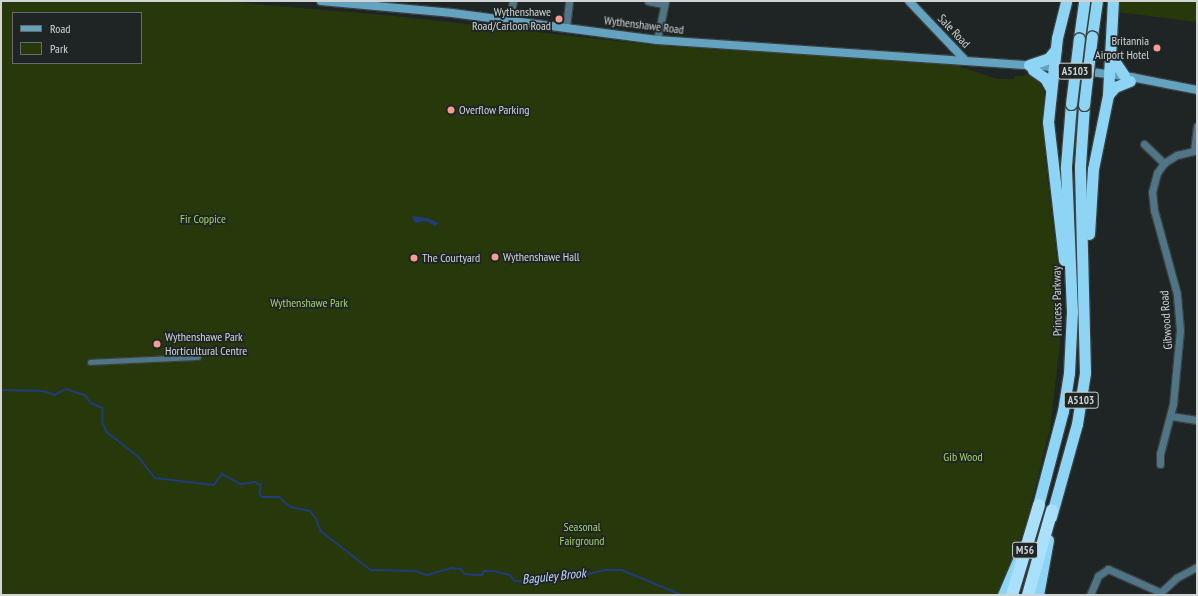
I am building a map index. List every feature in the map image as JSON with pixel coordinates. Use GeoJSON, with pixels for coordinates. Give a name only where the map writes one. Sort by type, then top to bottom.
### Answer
{"type":"FeatureCollection","features":[{"type":"Feature","properties":{"kind":"highway"},"geometry":{"type":"LineString","coordinates":[[1066,1],[1056,48],[1050,88],[1049,142],[1072,312]]}},
{"type":"Feature","properties":{"kind":"highway","name":"Princess Parkway"},"geometry":{"type":"LineString","coordinates":[[1012,595],[1039,505],[1063,411],[1069,373],[1072,312],[1066,166],[1071,104],[1084,1]]}},
{"type":"Feature","properties":{"kind":"highway","name":"A5103"},"geometry":{"type":"LineString","coordinates":[[1038,595],[1052,510],[1077,424],[1083,388],[1086,340],[1080,166],[1084,105],[1097,1]]}},
{"type":"Feature","properties":{"kind":"highway"},"geometry":{"type":"LineString","coordinates":[[1084,287],[1092,176],[1108,95],[1113,1]]}},
{"type":"Feature","properties":{"kind":"highway"},"geometry":{"type":"LineString","coordinates":[[1050,88],[1045,78],[1031,68],[1049,58],[1056,48]]}},
{"type":"Feature","properties":{"kind":"highway"},"geometry":{"type":"LineString","coordinates":[[1108,95],[1115,87],[1127,78],[1116,68],[1111,56]]}},
{"type":"Feature","properties":{"kind":"highway","name":"A5103"},"geometry":{"type":"LineString","coordinates":[[1003,595],[1039,505]]}},
{"type":"Feature","properties":{"kind":"highway","name":"M56"},"geometry":{"type":"LineString","coordinates":[[1028,595],[1052,510]]}},
{"type":"Feature","properties":{"kind":"main road","name":"Wythenshawe Road"},"geometry":{"type":"LineString","coordinates":[[320,1],[566,26],[657,40],[965,60],[1152,81],[1197,90]]}},
{"type":"Feature","properties":{"kind":"main road","name":"Sale Road"},"geometry":{"type":"LineString","coordinates":[[909,1],[965,60]]}},
{"type":"Feature","properties":{"kind":"street"},"geometry":{"type":"LineString","coordinates":[[508,20],[512,1]]}},
{"type":"Feature","properties":{"kind":"street"},"geometry":{"type":"LineString","coordinates":[[566,26],[569,1]]}},
{"type":"Feature","properties":{"kind":"street"},"geometry":{"type":"LineString","coordinates":[[648,1],[664,3],[657,40]]}},
{"type":"Feature","properties":{"kind":"street"},"geometry":{"type":"LineString","coordinates":[[1144,144],[1164,163],[1177,155],[1196,152],[1197,126]]}},
{"type":"Feature","properties":{"kind":"street","name":"Gibwood Road"},"geometry":{"type":"LineString","coordinates":[[1160,464],[1160,454],[1171,416],[1180,348],[1179,309],[1174,282],[1154,210],[1152,192],[1155,177],[1164,163]]}},
{"type":"Feature","properties":{"kind":"street"},"geometry":{"type":"LineString","coordinates":[[90,362],[198,357]]}},
{"type":"Feature","properties":{"kind":"street"},"geometry":{"type":"LineString","coordinates":[[1171,416],[1197,420]]}},
{"type":"Feature","properties":{"kind":"street"},"geometry":{"type":"LineString","coordinates":[[1090,595],[1098,576],[1108,569],[1159,594],[1176,578],[1197,567]]}},
{"type":"Feature","properties":{"kind":"green space","name":"Wythenshawe Park"},"geometry":{"type":"Polygon","coordinates":[[[1,1],[220,1],[395,16],[662,46],[952,64],[997,79],[1014,79],[1015,76],[1034,75],[1044,90],[1045,156],[1058,267],[1060,344],[1050,429],[1026,524],[999,595],[1,595],[1,1]]]}},
{"type":"Feature","properties":{"kind":"green space"},"geometry":{"type":"Polygon","coordinates":[[[1119,1],[1197,1],[1197,22],[1118,12],[1119,1]]]}},
{"type":"Feature","properties":{"kind":"water"},"geometry":{"type":"Polygon","coordinates":[[[412,216],[427,218],[439,223],[435,226],[426,221],[415,223],[412,216]]]}},
{"type":"Feature","properties":{"kind":"waterway","name":"Baguley Brook"},"geometry":{"type":"LineString","coordinates":[[1,390],[43,391],[55,395],[66,389],[85,395],[91,403],[103,408],[103,424],[107,432],[138,456],[155,478],[214,485],[222,474],[241,484],[255,482],[261,485],[260,494],[262,497],[279,497],[291,507],[310,511],[316,518],[321,531],[371,570],[416,571],[427,575],[452,568],[461,569],[465,574],[476,575],[482,575],[484,571],[494,571],[510,575],[515,581],[530,582],[564,574],[585,575],[605,570],[622,570],[682,595]]}},
{"type":"Feature","properties":{"kind":"place","name":"Wythenshawe Road/Carloon Road"},"geometry":{"type":"Point","coordinates":[559,19]}},
{"type":"Feature","properties":{"kind":"place","name":"Britannia Airport Hotel"},"geometry":{"type":"Point","coordinates":[1157,48]}},
{"type":"Feature","properties":{"kind":"place","name":"Overflow Parking"},"geometry":{"type":"Point","coordinates":[451,110]}},
{"type":"Feature","properties":{"kind":"place","name":"Wythenshawe Hall"},"geometry":{"type":"Point","coordinates":[495,257]}},
{"type":"Feature","properties":{"kind":"place","name":"The Courtyard"},"geometry":{"type":"Point","coordinates":[414,258]}},
{"type":"Feature","properties":{"kind":"place","name":"Wythenshawe Park Horticultural Centre"},"geometry":{"type":"Point","coordinates":[157,344]}},
{"type":"Feature","properties":{"kind":"park label","name":"Fir Coppice"},"geometry":{"type":"Point","coordinates":[203,219]}},
{"type":"Feature","properties":{"kind":"park label","name":"Gib Wood"},"geometry":{"type":"Point","coordinates":[963,457]}},
{"type":"Feature","properties":{"kind":"park label","name":"Seasonal Fairground"},"geometry":{"type":"Point","coordinates":[582,534]}}]}
